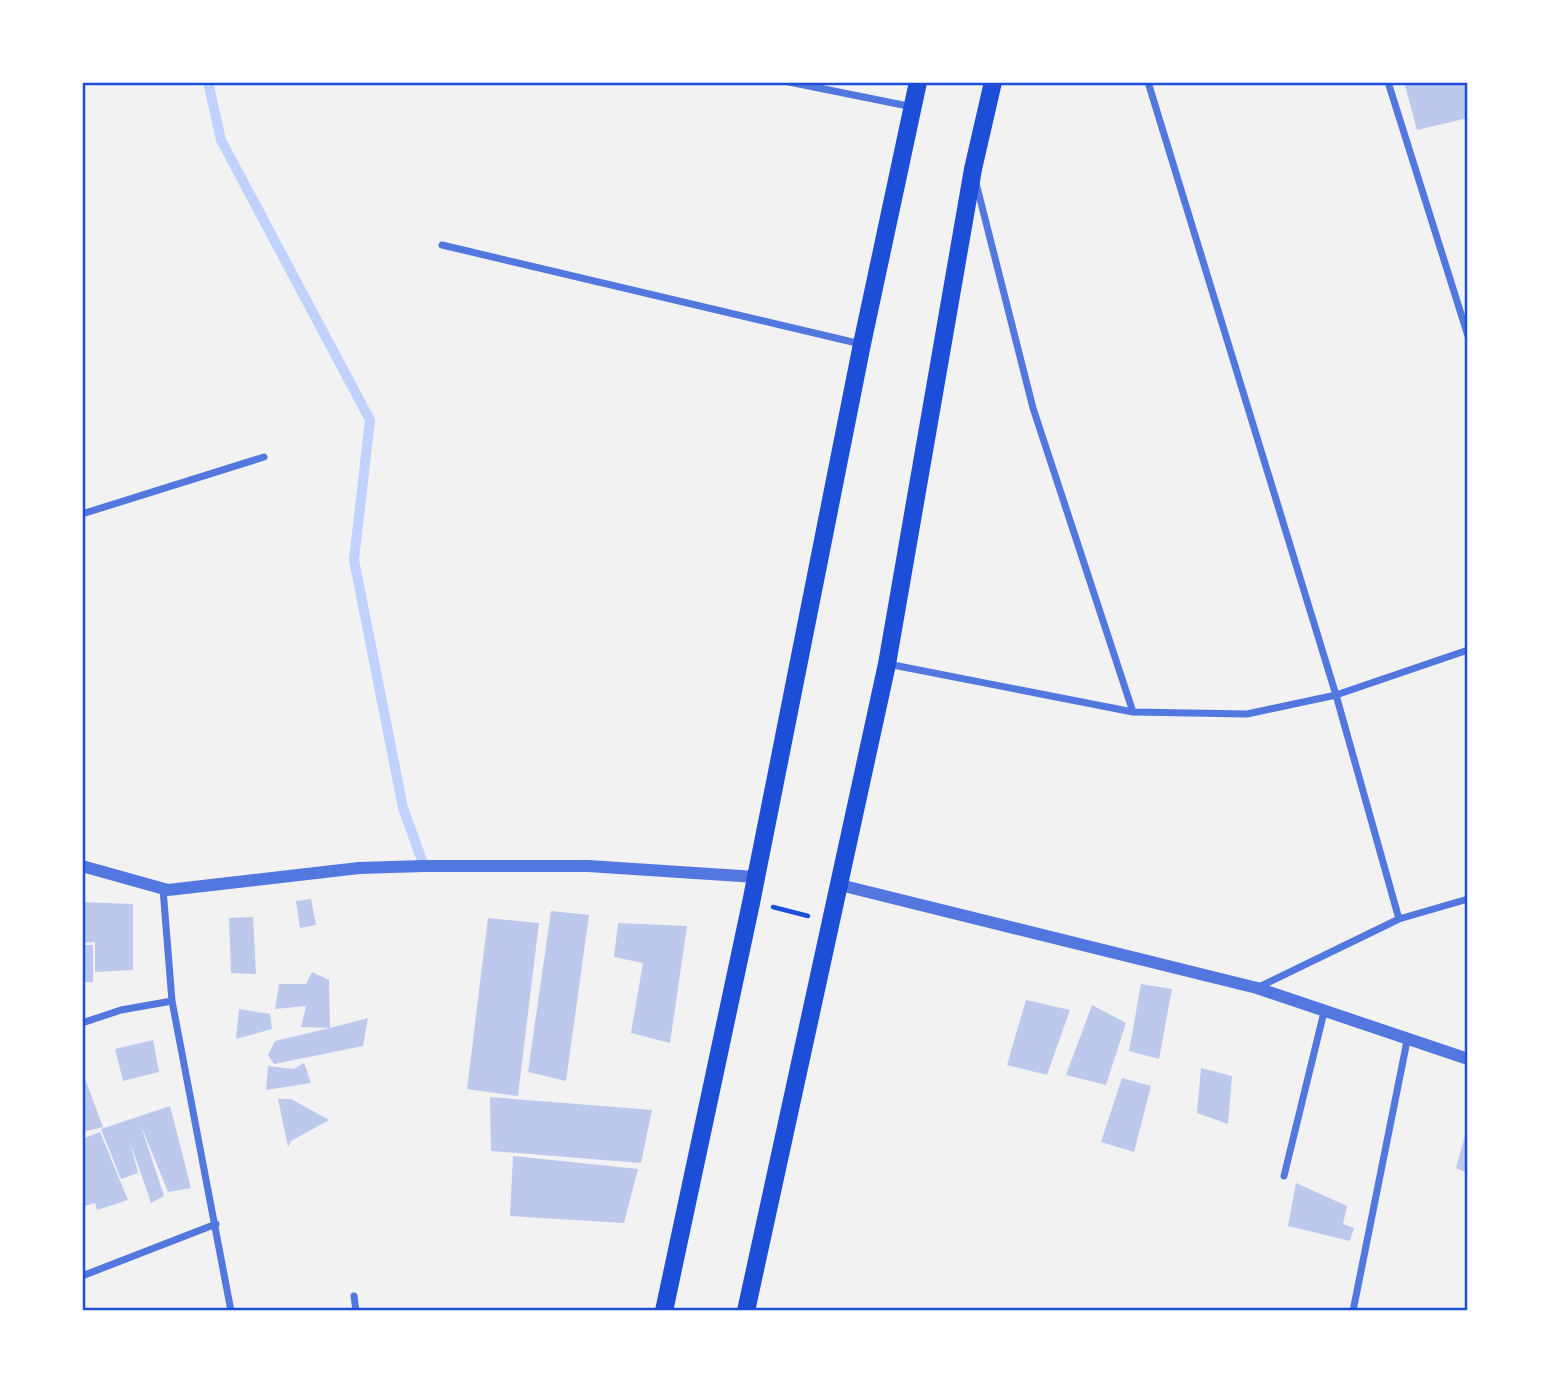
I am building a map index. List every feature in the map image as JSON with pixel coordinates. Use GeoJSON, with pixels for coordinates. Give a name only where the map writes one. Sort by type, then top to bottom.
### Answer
{"type":"FeatureCollection","features":[{"type":"Feature","properties":{"kind":"main road"},"geometry":{"type":"LineString","coordinates":[[664,1311],[756,877],[862,344],[918,82]]}},
{"type":"Feature","properties":{"kind":"main road"},"geometry":{"type":"LineString","coordinates":[[746,1311],[887,664],[973,169],[993,82]]}},
{"type":"Feature","properties":{"kind":"street"},"geometry":{"type":"LineString","coordinates":[[789,82],[914,107]]}},
{"type":"Feature","properties":{"kind":"street"},"geometry":{"type":"LineString","coordinates":[[1148,82],[1336,695],[1399,919]]}},
{"type":"Feature","properties":{"kind":"street"},"geometry":{"type":"LineString","coordinates":[[1388,82],[1468,336]]}},
{"type":"Feature","properties":{"kind":"street"},"geometry":{"type":"LineString","coordinates":[[973,169],[1033,408],[1133,712]]}},
{"type":"Feature","properties":{"kind":"street"},"geometry":{"type":"LineString","coordinates":[[442,245],[862,344]]}},
{"type":"Feature","properties":{"kind":"street"},"geometry":{"type":"LineString","coordinates":[[82,514],[264,457]]}},
{"type":"Feature","properties":{"kind":"street"},"geometry":{"type":"LineString","coordinates":[[887,664],[1133,712],[1247,714],[1336,695],[1468,650]]}},
{"type":"Feature","properties":{"kind":"street"},"geometry":{"type":"LineString","coordinates":[[82,866],[163,889],[359,868],[425,866],[588,866],[756,877]]}},
{"type":"Feature","properties":{"kind":"street"},"geometry":{"type":"LineString","coordinates":[[840,885],[1257,988],[1407,1041],[1468,1059]]}},
{"type":"Feature","properties":{"kind":"street"},"geometry":{"type":"LineString","coordinates":[[163,889],[172,1001],[231,1311]]}},
{"type":"Feature","properties":{"kind":"street"},"geometry":{"type":"LineString","coordinates":[[1257,988],[1399,919],[1468,899]]}},
{"type":"Feature","properties":{"kind":"street"},"geometry":{"type":"LineString","coordinates":[[82,1023],[121,1010],[172,1001]]}},
{"type":"Feature","properties":{"kind":"street"},"geometry":{"type":"LineString","coordinates":[[1284,1176],[1324,1012]]}},
{"type":"Feature","properties":{"kind":"street"},"geometry":{"type":"LineString","coordinates":[[1353,1311],[1407,1041]]}},
{"type":"Feature","properties":{"kind":"street"},"geometry":{"type":"LineString","coordinates":[[82,1276],[216,1224]]}},
{"type":"Feature","properties":{"kind":"street"},"geometry":{"type":"LineString","coordinates":[[354,1296],[356,1311]]}},
{"type":"Feature","properties":{"kind":"building"},"geometry":{"type":"Polygon","coordinates":[[[1404,82],[1468,82],[1468,118],[1417,130],[1404,82]]]}},
{"type":"Feature","properties":{"kind":"building"},"geometry":{"type":"Polygon","coordinates":[[[311,899],[316,925],[300,928],[296,901],[311,899]]]}},
{"type":"Feature","properties":{"kind":"building"},"geometry":{"type":"Polygon","coordinates":[[[82,902],[133,904],[133,970],[95,972],[95,942],[82,943],[82,902]]]}},
{"type":"Feature","properties":{"kind":"building"},"geometry":{"type":"Polygon","coordinates":[[[551,911],[589,915],[566,1081],[528,1072],[551,911]]]}},
{"type":"Feature","properties":{"kind":"building"},"geometry":{"type":"Polygon","coordinates":[[[253,917],[256,974],[231,973],[229,918],[253,917]]]}},
{"type":"Feature","properties":{"kind":"building"},"geometry":{"type":"Polygon","coordinates":[[[488,918],[539,923],[518,1096],[467,1089],[488,918]]]}},
{"type":"Feature","properties":{"kind":"building"},"geometry":{"type":"Polygon","coordinates":[[[618,923],[687,926],[670,1043],[631,1033],[643,963],[614,957],[618,923]]]}},
{"type":"Feature","properties":{"kind":"building"},"geometry":{"type":"Polygon","coordinates":[[[82,945],[93,945],[93,982],[82,982],[82,945]]]}},
{"type":"Feature","properties":{"kind":"building"},"geometry":{"type":"Polygon","coordinates":[[[312,972],[329,980],[330,1028],[301,1027],[306,1006],[275,1009],[279,984],[306,984],[312,972]]]}},
{"type":"Feature","properties":{"kind":"building"},"geometry":{"type":"Polygon","coordinates":[[[1141,984],[1172,989],[1159,1059],[1129,1051],[1141,984]]]}},
{"type":"Feature","properties":{"kind":"building"},"geometry":{"type":"Polygon","coordinates":[[[1026,1000],[1070,1010],[1047,1075],[1007,1065],[1026,1000]]]}},
{"type":"Feature","properties":{"kind":"building"},"geometry":{"type":"Polygon","coordinates":[[[1092,1005],[1126,1023],[1106,1085],[1066,1075],[1092,1005]]]}},
{"type":"Feature","properties":{"kind":"building"},"geometry":{"type":"Polygon","coordinates":[[[239,1009],[270,1014],[272,1029],[236,1039],[239,1009]]]}},
{"type":"Feature","properties":{"kind":"building"},"geometry":{"type":"Polygon","coordinates":[[[368,1018],[363,1046],[274,1064],[268,1055],[275,1041],[368,1018]]]}},
{"type":"Feature","properties":{"kind":"building"},"geometry":{"type":"Polygon","coordinates":[[[153,1040],[159,1072],[123,1081],[115,1049],[153,1040]]]}},
{"type":"Feature","properties":{"kind":"building"},"geometry":{"type":"Polygon","coordinates":[[[304,1063],[311,1083],[266,1090],[268,1066],[294,1069],[304,1063]]]}},
{"type":"Feature","properties":{"kind":"building"},"geometry":{"type":"Polygon","coordinates":[[[1201,1068],[1232,1076],[1228,1124],[1197,1113],[1201,1068]]]}},
{"type":"Feature","properties":{"kind":"building"},"geometry":{"type":"Polygon","coordinates":[[[82,1071],[103,1127],[82,1132],[82,1071]]]}},
{"type":"Feature","properties":{"kind":"building"},"geometry":{"type":"Polygon","coordinates":[[[1122,1078],[1151,1086],[1134,1152],[1101,1142],[1122,1078]]]}},
{"type":"Feature","properties":{"kind":"building"},"geometry":{"type":"Polygon","coordinates":[[[490,1097],[652,1110],[641,1163],[491,1151],[490,1097]]]}},
{"type":"Feature","properties":{"kind":"building"},"geometry":{"type":"Polygon","coordinates":[[[278,1099],[291,1099],[329,1120],[291,1141],[288,1147],[278,1099]]]}},
{"type":"Feature","properties":{"kind":"building"},"geometry":{"type":"Polygon","coordinates":[[[170,1106],[191,1188],[168,1192],[140,1123],[164,1196],[151,1203],[130,1142],[138,1173],[121,1179],[101,1129],[170,1106]]]}},
{"type":"Feature","properties":{"kind":"building"},"geometry":{"type":"Polygon","coordinates":[[[1468,1125],[1468,1173],[1456,1168],[1468,1125]]]}},
{"type":"Feature","properties":{"kind":"building"},"geometry":{"type":"Polygon","coordinates":[[[100,1132],[128,1200],[97,1210],[95,1203],[82,1207],[82,1139],[100,1132]]]}},
{"type":"Feature","properties":{"kind":"building"},"geometry":{"type":"Polygon","coordinates":[[[513,1156],[638,1169],[624,1223],[510,1216],[513,1156]]]}},
{"type":"Feature","properties":{"kind":"building"},"geometry":{"type":"Polygon","coordinates":[[[1296,1183],[1347,1206],[1343,1224],[1354,1228],[1350,1241],[1288,1226],[1296,1183]]]}},
{"type":"Feature","properties":{"kind":"waterway"},"geometry":{"type":"LineString","coordinates":[[208,82],[221,140],[370,420],[354,560],[403,808],[424,866]]}}]}
